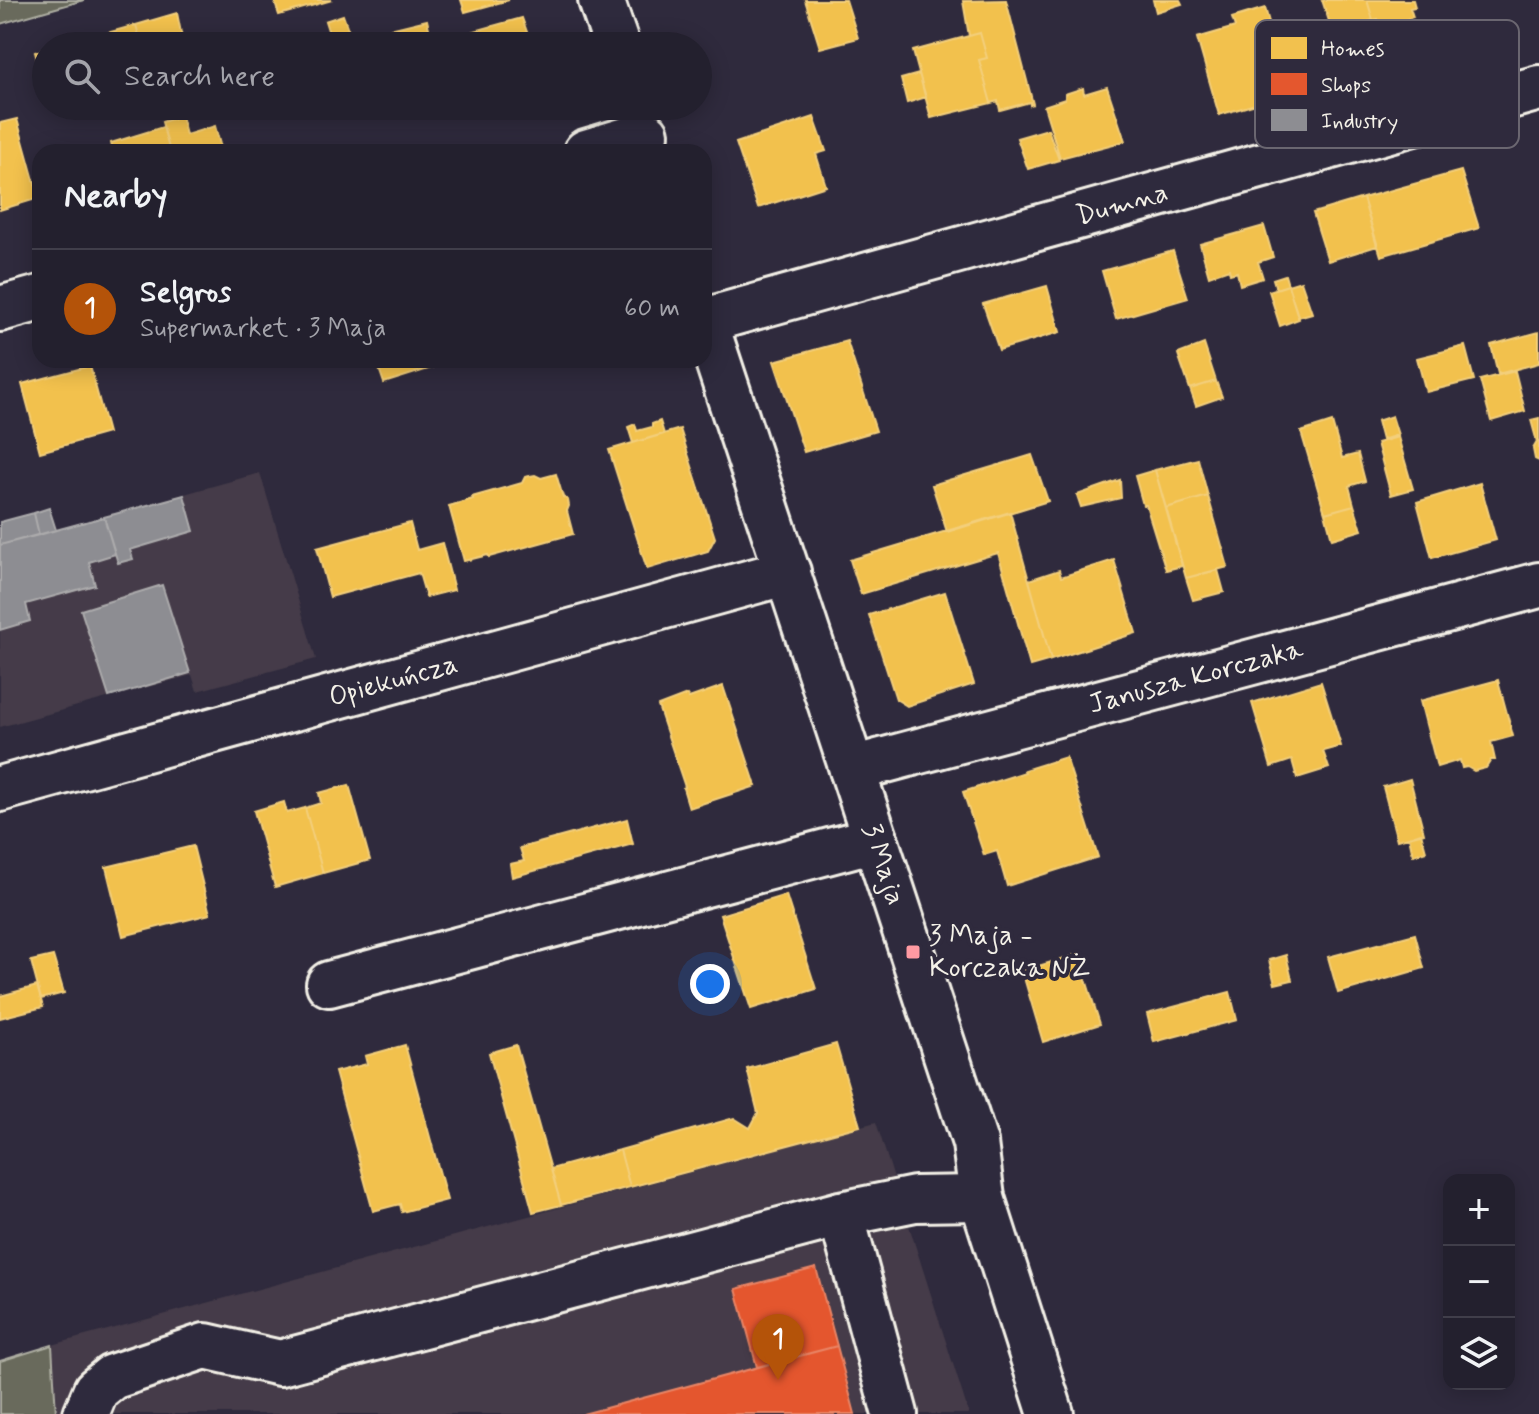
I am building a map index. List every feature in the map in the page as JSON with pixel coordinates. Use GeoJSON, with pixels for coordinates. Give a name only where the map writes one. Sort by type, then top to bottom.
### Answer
{"type":"FeatureCollection","features":[{"type":"Feature","properties":{"kind":"street"},"geometry":{"type":"LineString","coordinates":[[601,0],[612,32]]}},
{"type":"Feature","properties":{"kind":"street","name":"Dumna"},"geometry":{"type":"LineString","coordinates":[[1519,94],[1539,88]]}},
{"type":"Feature","properties":{"kind":"street"},"geometry":{"type":"LineString","coordinates":[[608,144],[645,131]]}},
{"type":"Feature","properties":{"kind":"street","name":"Dumna"},"geometry":{"type":"LineString","coordinates":[[712,318],[1323,148]]}},
{"type":"Feature","properties":{"kind":"street"},"geometry":{"type":"LineString","coordinates":[[0,309],[32,300]]}},
{"type":"Feature","properties":{"kind":"street","name":"3 Maja"},"geometry":{"type":"LineString","coordinates":[[712,344],[975,1143],[982,1198],[1051,1414]]}},
{"type":"Feature","properties":{"kind":"street","name":"Opiekuńcza"},"geometry":{"type":"LineString","coordinates":[[0,789],[788,572]]}},
{"type":"Feature","properties":{"kind":"street","name":"Janusza Korczaka"},"geometry":{"type":"LineString","coordinates":[[852,769],[1539,585]]}},
{"type":"Feature","properties":{"kind":"street"},"geometry":{"type":"LineString","coordinates":[[329,984],[875,839]]}},
{"type":"Feature","properties":{"kind":"street"},"geometry":{"type":"LineString","coordinates":[[86,1414],[96,1390],[112,1377],[205,1346],[280,1363],[841,1214],[915,1199],[982,1198]]}},
{"type":"Feature","properties":{"kind":"street"},"geometry":{"type":"LineString","coordinates":[[841,1214],[895,1414]]}},
{"type":"Feature","properties":{"kind":"shaded area"},"geometry":{"type":"Polygon","coordinates":[[[260,473],[316,659],[197,691],[192,675],[0,727],[0,545],[260,473]]]}},
{"type":"Feature","properties":{"kind":"shaded area"},"geometry":{"type":"Polygon","coordinates":[[[876,1122],[969,1414],[56,1414],[52,1345],[876,1122]]]}},
{"type":"Feature","properties":{"kind":"green space"},"geometry":{"type":"Polygon","coordinates":[[[0,0],[84,0],[0,24],[0,0]]]}},
{"type":"Feature","properties":{"kind":"green space"},"geometry":{"type":"Polygon","coordinates":[[[52,1345],[56,1414],[0,1414],[0,1361],[52,1345]]]}},
{"type":"Feature","properties":{"kind":"building: Homes"},"geometry":{"type":"Polygon","coordinates":[[[274,0],[332,0],[279,15],[274,0]]]}},
{"type":"Feature","properties":{"kind":"building: Homes"},"geometry":{"type":"Polygon","coordinates":[[[461,0],[509,0],[465,12],[461,0]]]}},
{"type":"Feature","properties":{"kind":"building: Homes"},"geometry":{"type":"Polygon","coordinates":[[[805,0],[846,0],[858,38],[820,48],[805,0]]]}},
{"type":"Feature","properties":{"kind":"building: Homes"},"geometry":{"type":"Polygon","coordinates":[[[1006,0],[1033,104],[1030,105],[1030,102],[1000,110],[998,101],[991,103],[979,60],[987,58],[980,33],[969,36],[963,1],[1006,0]]]}},
{"type":"Feature","properties":{"kind":"building: Homes"},"geometry":{"type":"Polygon","coordinates":[[[1153,0],[1180,0],[1182,4],[1156,12],[1153,0]]]}},
{"type":"Feature","properties":{"kind":"building: Homes"},"geometry":{"type":"Polygon","coordinates":[[[1322,0],[1367,0],[1373,20],[1329,20],[1322,0]]]}},
{"type":"Feature","properties":{"kind":"building: Homes"},"geometry":{"type":"Polygon","coordinates":[[[1367,0],[1413,0],[1415,7],[1410,8],[1413,17],[1373,20],[1367,0]]]}},
{"type":"Feature","properties":{"kind":"building: Homes"},"geometry":{"type":"Polygon","coordinates":[[[1265,8],[1268,20],[1255,20],[1255,104],[1219,115],[1197,38],[1235,27],[1232,18],[1265,8]]]}},
{"type":"Feature","properties":{"kind":"building: Homes"},"geometry":{"type":"Polygon","coordinates":[[[177,13],[181,32],[138,32],[136,25],[177,13]]]}},
{"type":"Feature","properties":{"kind":"building: Homes"},"geometry":{"type":"Polygon","coordinates":[[[343,15],[349,32],[329,32],[325,21],[343,15]]]}},
{"type":"Feature","properties":{"kind":"building: Homes"},"geometry":{"type":"Polygon","coordinates":[[[522,18],[527,32],[471,32],[522,18]]]}},
{"type":"Feature","properties":{"kind":"building: Homes"},"geometry":{"type":"Polygon","coordinates":[[[427,20],[430,32],[391,32],[390,29],[427,20]]]}},
{"type":"Feature","properties":{"kind":"building: Homes"},"geometry":{"type":"Polygon","coordinates":[[[136,25],[138,32],[111,32],[136,25]]]}},
{"type":"Feature","properties":{"kind":"building: Homes"},"geometry":{"type":"Polygon","coordinates":[[[980,33],[987,58],[979,60],[991,103],[931,118],[913,51],[980,33]]]}},
{"type":"Feature","properties":{"kind":"building: Homes"},"geometry":{"type":"Polygon","coordinates":[[[919,74],[926,97],[907,103],[901,79],[919,74]]]}},
{"type":"Feature","properties":{"kind":"building: Homes"},"geometry":{"type":"Polygon","coordinates":[[[1107,87],[1125,141],[1060,158],[1044,106],[1065,99],[1065,94],[1083,88],[1084,94],[1107,87]]]}},
{"type":"Feature","properties":{"kind":"building: Homes"},"geometry":{"type":"Polygon","coordinates":[[[814,117],[826,151],[816,154],[826,186],[758,208],[736,143],[814,117]]]}},
{"type":"Feature","properties":{"kind":"building: Homes"},"geometry":{"type":"Polygon","coordinates":[[[17,119],[32,173],[32,200],[0,210],[0,123],[17,119]]]}},
{"type":"Feature","properties":{"kind":"building: Homes"},"geometry":{"type":"Polygon","coordinates":[[[182,120],[186,135],[215,126],[220,144],[168,144],[162,122],[182,120]]]}},
{"type":"Feature","properties":{"kind":"building: Homes"},"geometry":{"type":"Polygon","coordinates":[[[163,127],[168,144],[111,144],[163,127]]]}},
{"type":"Feature","properties":{"kind":"building: Homes"},"geometry":{"type":"Polygon","coordinates":[[[1048,129],[1059,160],[1028,169],[1017,138],[1048,129]]]}},
{"type":"Feature","properties":{"kind":"building: Homes"},"geometry":{"type":"Polygon","coordinates":[[[1461,171],[1479,228],[1381,256],[1363,198],[1461,171]]]}},
{"type":"Feature","properties":{"kind":"building: Homes"},"geometry":{"type":"Polygon","coordinates":[[[1363,198],[1377,246],[1328,261],[1313,213],[1363,198]]]}},
{"type":"Feature","properties":{"kind":"building: Homes"},"geometry":{"type":"Polygon","coordinates":[[[1264,226],[1273,257],[1258,262],[1263,278],[1240,285],[1237,272],[1230,274],[1229,269],[1209,276],[1200,244],[1264,226]]]}},
{"type":"Feature","properties":{"kind":"building: Homes"},"geometry":{"type":"Polygon","coordinates":[[[1173,251],[1188,298],[1116,319],[1102,271],[1173,251]]]}},
{"type":"Feature","properties":{"kind":"building: Homes"},"geometry":{"type":"Polygon","coordinates":[[[1285,275],[1288,285],[1276,289],[1273,279],[1285,275]]]}},
{"type":"Feature","properties":{"kind":"building: Homes"},"geometry":{"type":"Polygon","coordinates":[[[1301,281],[1312,313],[1298,317],[1288,285],[1301,281]]]}},
{"type":"Feature","properties":{"kind":"building: Homes"},"geometry":{"type":"Polygon","coordinates":[[[1288,285],[1299,319],[1280,326],[1269,291],[1288,285]]]}},
{"type":"Feature","properties":{"kind":"building: Homes"},"geometry":{"type":"Polygon","coordinates":[[[1047,286],[1060,332],[999,350],[983,304],[1047,286]]]}},
{"type":"Feature","properties":{"kind":"building: Homes"},"geometry":{"type":"Polygon","coordinates":[[[1539,332],[1539,363],[1498,374],[1491,345],[1539,332]]]}},
{"type":"Feature","properties":{"kind":"building: Homes"},"geometry":{"type":"Polygon","coordinates":[[[847,341],[876,431],[804,452],[774,361],[847,341]]]}},
{"type":"Feature","properties":{"kind":"building: Homes"},"geometry":{"type":"Polygon","coordinates":[[[1204,344],[1216,381],[1190,389],[1178,354],[1204,344]]]}},
{"type":"Feature","properties":{"kind":"building: Homes"},"geometry":{"type":"Polygon","coordinates":[[[1465,346],[1474,380],[1426,392],[1417,358],[1465,346]]]}},
{"type":"Feature","properties":{"kind":"building: Homes"},"geometry":{"type":"Polygon","coordinates":[[[91,368],[108,433],[40,452],[22,384],[91,368]]]}},
{"type":"Feature","properties":{"kind":"building: Homes"},"geometry":{"type":"Polygon","coordinates":[[[379,368],[432,368],[384,383],[379,368]]]}},
{"type":"Feature","properties":{"kind":"building: Homes"},"geometry":{"type":"Polygon","coordinates":[[[1515,371],[1525,411],[1491,421],[1480,380],[1515,371]]]}},
{"type":"Feature","properties":{"kind":"building: Homes"},"geometry":{"type":"Polygon","coordinates":[[[1216,381],[1222,397],[1196,406],[1190,389],[1216,381]]]}},
{"type":"Feature","properties":{"kind":"building: Homes"},"geometry":{"type":"Polygon","coordinates":[[[1392,416],[1398,435],[1382,440],[1377,421],[1392,416]]]}},
{"type":"Feature","properties":{"kind":"building: Homes"},"geometry":{"type":"Polygon","coordinates":[[[1539,418],[1539,461],[1535,459],[1533,449],[1537,442],[1531,420],[1539,418]]]}},
{"type":"Feature","properties":{"kind":"building: Homes"},"geometry":{"type":"Polygon","coordinates":[[[660,421],[664,434],[633,443],[628,427],[635,424],[637,431],[660,421]]]}},
{"type":"Feature","properties":{"kind":"building: Homes"},"geometry":{"type":"Polygon","coordinates":[[[1332,422],[1342,458],[1358,454],[1365,481],[1349,486],[1354,505],[1325,513],[1301,432],[1332,422]]]}},
{"type":"Feature","properties":{"kind":"building: Homes"},"geometry":{"type":"Polygon","coordinates":[[[680,429],[715,538],[708,551],[647,569],[609,450],[680,429]]]}},
{"type":"Feature","properties":{"kind":"building: Homes"},"geometry":{"type":"Polygon","coordinates":[[[1398,437],[1413,489],[1391,495],[1377,443],[1398,437]]]}},
{"type":"Feature","properties":{"kind":"building: Homes"},"geometry":{"type":"Polygon","coordinates":[[[1032,455],[1048,501],[947,532],[932,485],[1032,455]]]}},
{"type":"Feature","properties":{"kind":"building: Homes"},"geometry":{"type":"Polygon","coordinates":[[[1198,459],[1208,496],[1166,508],[1155,470],[1198,459]]]}},
{"type":"Feature","properties":{"kind":"building: Homes"},"geometry":{"type":"Polygon","coordinates":[[[1155,470],[1182,566],[1166,570],[1135,476],[1155,470]]]}},
{"type":"Feature","properties":{"kind":"building: Homes"},"geometry":{"type":"Polygon","coordinates":[[[556,474],[563,497],[568,500],[567,511],[573,534],[464,561],[449,506],[522,483],[525,477],[535,475],[541,478],[556,474]]]}},
{"type":"Feature","properties":{"kind":"building: Homes"},"geometry":{"type":"Polygon","coordinates":[[[1120,480],[1121,498],[1081,507],[1077,495],[1120,480]]]}},
{"type":"Feature","properties":{"kind":"building: Homes"},"geometry":{"type":"Polygon","coordinates":[[[1480,483],[1496,540],[1432,558],[1417,502],[1480,483]]]}},
{"type":"Feature","properties":{"kind":"building: Homes"},"geometry":{"type":"Polygon","coordinates":[[[1208,496],[1228,567],[1186,578],[1166,508],[1208,496]]]}},
{"type":"Feature","properties":{"kind":"building: Homes"},"geometry":{"type":"Polygon","coordinates":[[[1354,505],[1362,530],[1332,539],[1325,513],[1354,505]]]}},
{"type":"Feature","properties":{"kind":"building: Homes"},"geometry":{"type":"Polygon","coordinates":[[[1010,512],[1051,660],[1030,666],[998,553],[861,594],[850,560],[1010,512]]]}},
{"type":"Feature","properties":{"kind":"building: Homes"},"geometry":{"type":"Polygon","coordinates":[[[410,523],[417,550],[442,543],[454,590],[426,597],[419,573],[330,597],[317,548],[410,523]]]}},
{"type":"Feature","properties":{"kind":"building: Homes"},"geometry":{"type":"Polygon","coordinates":[[[1114,560],[1136,633],[1051,660],[1029,580],[1059,570],[1061,577],[1114,560]]]}},
{"type":"Feature","properties":{"kind":"building: Homes"},"geometry":{"type":"Polygon","coordinates":[[[1218,570],[1224,592],[1193,600],[1186,578],[1218,570]]]}},
{"type":"Feature","properties":{"kind":"building: Homes"},"geometry":{"type":"Polygon","coordinates":[[[945,592],[974,684],[907,706],[896,699],[869,615],[945,592]]]}},
{"type":"Feature","properties":{"kind":"building: Homes"},"geometry":{"type":"Polygon","coordinates":[[[1498,680],[1513,736],[1491,742],[1495,760],[1491,760],[1486,768],[1474,771],[1462,768],[1460,760],[1437,767],[1420,701],[1498,680]]]}},
{"type":"Feature","properties":{"kind":"building: Homes"},"geometry":{"type":"Polygon","coordinates":[[[1321,682],[1341,746],[1323,751],[1329,768],[1297,778],[1292,760],[1271,767],[1252,703],[1321,682]]]}},
{"type":"Feature","properties":{"kind":"building: Homes"},"geometry":{"type":"Polygon","coordinates":[[[723,686],[756,786],[689,808],[658,706],[723,686]]]}},
{"type":"Feature","properties":{"kind":"building: Homes"},"geometry":{"type":"Polygon","coordinates":[[[1066,757],[1098,857],[1007,886],[997,851],[984,855],[963,792],[1066,757]]]}},
{"type":"Feature","properties":{"kind":"building: Homes"},"geometry":{"type":"Polygon","coordinates":[[[1410,779],[1424,833],[1397,840],[1383,787],[1410,779]]]}},
{"type":"Feature","properties":{"kind":"building: Homes"},"geometry":{"type":"Polygon","coordinates":[[[349,785],[370,860],[323,873],[305,808],[321,803],[319,793],[349,785]]]}},
{"type":"Feature","properties":{"kind":"building: Homes"},"geometry":{"type":"Polygon","coordinates":[[[284,802],[287,813],[305,808],[323,873],[275,887],[254,811],[284,802]]]}},
{"type":"Feature","properties":{"kind":"building: Homes"},"geometry":{"type":"Polygon","coordinates":[[[627,819],[633,844],[512,877],[510,864],[524,861],[520,848],[627,819]]]}},
{"type":"Feature","properties":{"kind":"building: Homes"},"geometry":{"type":"Polygon","coordinates":[[[1421,833],[1426,851],[1413,855],[1409,837],[1421,833]]]}},
{"type":"Feature","properties":{"kind":"building: Homes"},"geometry":{"type":"Polygon","coordinates":[[[193,846],[210,914],[123,936],[106,867],[193,846]]]}},
{"type":"Feature","properties":{"kind":"building: Homes"},"geometry":{"type":"Polygon","coordinates":[[[786,895],[816,989],[751,1009],[720,915],[786,895]]]}},
{"type":"Feature","properties":{"kind":"building: Homes"},"geometry":{"type":"Polygon","coordinates":[[[1415,934],[1424,968],[1338,993],[1328,957],[1415,934]]]}},
{"type":"Feature","properties":{"kind":"building: Homes"},"geometry":{"type":"Polygon","coordinates":[[[1078,954],[1100,1024],[1043,1042],[1022,971],[1078,954]]]}},
{"type":"Feature","properties":{"kind":"building: Homes"},"geometry":{"type":"Polygon","coordinates":[[[1286,955],[1292,980],[1275,984],[1269,960],[1286,955]]]}},
{"type":"Feature","properties":{"kind":"building: Homes"},"geometry":{"type":"Polygon","coordinates":[[[53,956],[64,993],[41,999],[31,961],[53,956]]]}},
{"type":"Feature","properties":{"kind":"building: Homes"},"geometry":{"type":"Polygon","coordinates":[[[37,986],[43,1007],[0,1018],[0,996],[37,986]]]}},
{"type":"Feature","properties":{"kind":"building: Homes"},"geometry":{"type":"Polygon","coordinates":[[[1230,992],[1237,1020],[1154,1042],[1147,1014],[1230,992]]]}},
{"type":"Feature","properties":{"kind":"building: Homes"},"geometry":{"type":"Polygon","coordinates":[[[836,1044],[860,1126],[630,1187],[620,1150],[734,1118],[750,1128],[758,1113],[747,1069],[836,1044]]]}},
{"type":"Feature","properties":{"kind":"building: Homes"},"geometry":{"type":"Polygon","coordinates":[[[405,1045],[447,1200],[402,1212],[400,1204],[373,1211],[335,1072],[367,1064],[365,1056],[405,1045]]]}},
{"type":"Feature","properties":{"kind":"building: Homes"},"geometry":{"type":"Polygon","coordinates":[[[516,1045],[561,1205],[533,1212],[489,1053],[516,1045]]]}},
{"type":"Feature","properties":{"kind":"building: Homes"},"geometry":{"type":"Polygon","coordinates":[[[620,1150],[630,1187],[561,1205],[551,1169],[620,1150]]]}},
{"type":"Feature","properties":{"kind":"building: Shops"},"geometry":{"type":"Polygon","coordinates":[[[816,1268],[837,1346],[757,1367],[736,1289],[816,1268]]]}},
{"type":"Feature","properties":{"kind":"building: Shops"},"geometry":{"type":"Polygon","coordinates":[[[837,1346],[855,1414],[583,1414],[837,1346]]]}},
{"type":"Feature","properties":{"kind":"building: Industry"},"geometry":{"type":"Polygon","coordinates":[[[184,495],[194,531],[130,550],[133,559],[118,563],[104,517],[184,495]]]}},
{"type":"Feature","properties":{"kind":"building: Industry"},"geometry":{"type":"Polygon","coordinates":[[[49,508],[56,530],[39,535],[34,513],[49,508]]]}},
{"type":"Feature","properties":{"kind":"building: Industry"},"geometry":{"type":"Polygon","coordinates":[[[34,513],[39,535],[0,545],[0,522],[34,513]]]}},
{"type":"Feature","properties":{"kind":"building: Industry"},"geometry":{"type":"Polygon","coordinates":[[[104,517],[115,554],[89,562],[95,585],[26,604],[30,621],[0,630],[0,545],[104,517]]]}},
{"type":"Feature","properties":{"kind":"building: Industry"},"geometry":{"type":"Polygon","coordinates":[[[162,585],[190,673],[109,697],[81,610],[162,585]]]}},
{"type":"Feature","properties":{"kind":"place","name":"3 Maja - Korczaka NŻ"},"geometry":{"type":"Point","coordinates":[913,952]}},
{"type":"Feature","properties":{"kind":"place","name":"Selgros"},"geometry":{"type":"Point","coordinates":[778,1380]}}]}
